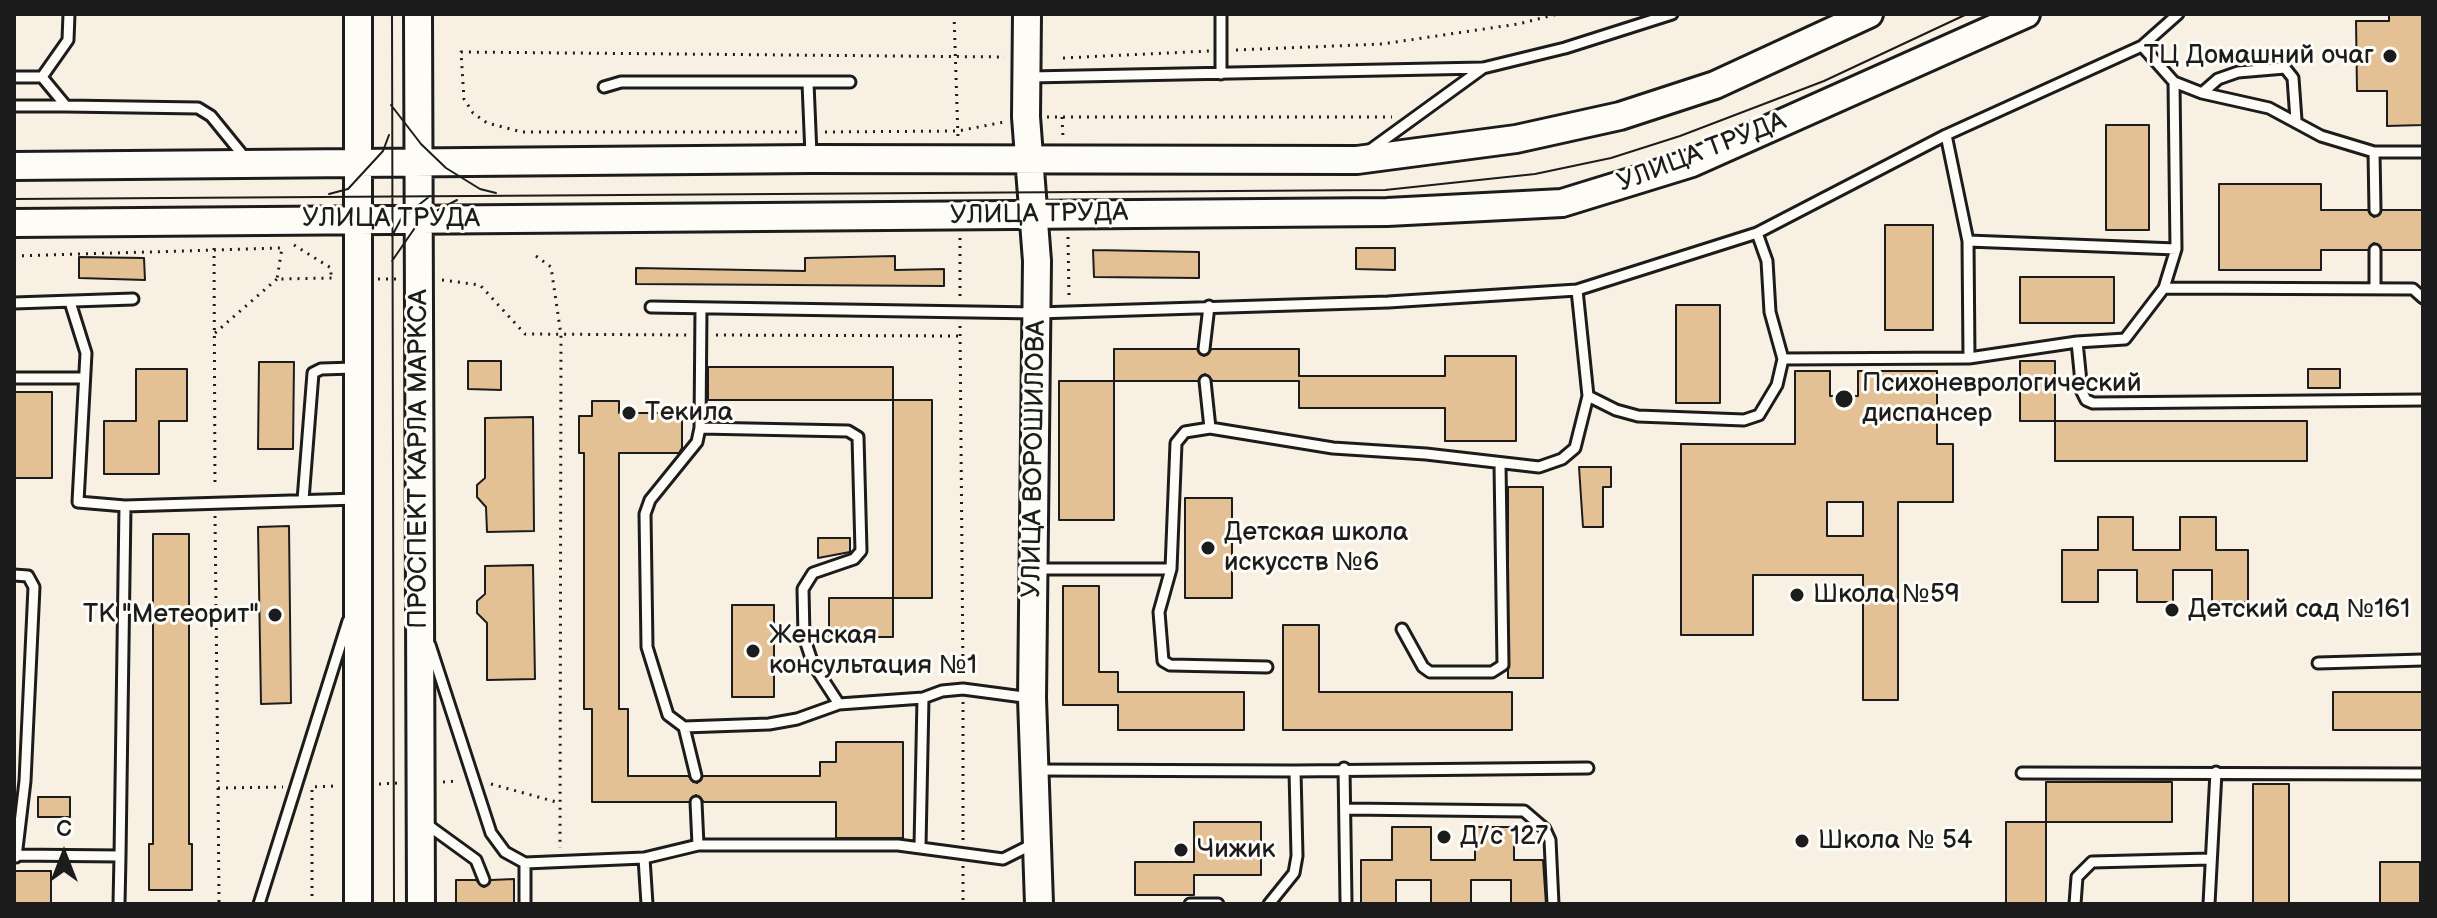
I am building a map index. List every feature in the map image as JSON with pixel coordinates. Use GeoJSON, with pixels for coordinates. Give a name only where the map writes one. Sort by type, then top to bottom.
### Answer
{"type":"FeatureCollection","features":[{"type":"Feature","properties":{"kind":"main road"},"geometry":{"type":"LineString","coordinates":[[358,14],[357,219],[344,278],[357,368],[358,904]]}},
{"type":"Feature","properties":{"kind":"main road","name":"ПРОСПЕКТ КАРЛА МАРКСА"},"geometry":{"type":"LineString","coordinates":[[418,14],[421,904]]}},
{"type":"Feature","properties":{"kind":"main road","name":"УЛИЦА ВОРОШИЛОВА"},"geometry":{"type":"LineString","coordinates":[[1027,14],[1026,117],[1034,215],[1037,313],[1032,698],[1037,770],[1039,904]]}},
{"type":"Feature","properties":{"kind":"main road","name":"УЛИЦА ТРУДА"},"geometry":{"type":"LineString","coordinates":[[14,166],[959,158],[1357,160],[1516,139],[1620,116],[1715,85],[1869,14]]}},
{"type":"Feature","properties":{"kind":"main road","name":"УЛИЦА ТРУДА"},"geometry":{"type":"LineString","coordinates":[[14,223],[1387,212],[1562,203],[1692,163],[2026,14]]}},
{"type":"Feature","properties":{"kind":"lane"},"geometry":{"type":"LineString","coordinates":[[42,77],[68,40],[69,14]]}},
{"type":"Feature","properties":{"kind":"lane"},"geometry":{"type":"LineString","coordinates":[[1221,14],[1221,74]]}},
{"type":"Feature","properties":{"kind":"lane"},"geometry":{"type":"LineString","coordinates":[[1026,77],[1483,68],[1565,48],[1672,14]]}},
{"type":"Feature","properties":{"kind":"lane"},"geometry":{"type":"LineString","coordinates":[[651,307],[1037,313],[1388,302],[1577,290],[1757,233],[1946,135],[2142,46],[2178,14]]}},
{"type":"Feature","properties":{"kind":"lane"},"geometry":{"type":"LineString","coordinates":[[2142,46],[2174,82],[2202,93],[2269,108],[2321,136],[2374,152],[2423,152]]}},
{"type":"Feature","properties":{"kind":"lane"},"geometry":{"type":"LineString","coordinates":[[1357,160],[1411,117],[1483,68]]}},
{"type":"Feature","properties":{"kind":"lane"},"geometry":{"type":"LineString","coordinates":[[2202,93],[2218,79],[2238,72],[2285,68],[2293,78],[2296,120]]}},
{"type":"Feature","properties":{"kind":"lane"},"geometry":{"type":"LineString","coordinates":[[14,77],[42,77]]}},
{"type":"Feature","properties":{"kind":"lane"},"geometry":{"type":"LineString","coordinates":[[42,77],[66,106]]}},
{"type":"Feature","properties":{"kind":"lane"},"geometry":{"type":"LineString","coordinates":[[604,87],[621,82],[850,82]]}},
{"type":"Feature","properties":{"kind":"lane"},"geometry":{"type":"LineString","coordinates":[[1783,359],[1969,358],[2128,338],[2164,288],[2176,249],[2174,82]]}},
{"type":"Feature","properties":{"kind":"lane"},"geometry":{"type":"LineString","coordinates":[[808,83],[811,159]]}},
{"type":"Feature","properties":{"kind":"lane"},"geometry":{"type":"LineString","coordinates":[[14,106],[198,108],[211,116],[251,166]]}},
{"type":"Feature","properties":{"kind":"lane"},"geometry":{"type":"LineString","coordinates":[[1946,135],[1968,241],[1969,358]]}},
{"type":"Feature","properties":{"kind":"lane"},"geometry":{"type":"LineString","coordinates":[[2374,152],[2375,210]]}},
{"type":"Feature","properties":{"kind":"lane"},"geometry":{"type":"LineString","coordinates":[[1588,396],[1616,410],[1638,416],[1744,420],[1759,415],[1777,385],[1783,359],[1770,312],[1767,261],[1757,233]]}},
{"type":"Feature","properties":{"kind":"lane"},"geometry":{"type":"LineString","coordinates":[[1968,241],[2176,249]]}},
{"type":"Feature","properties":{"kind":"lane"},"geometry":{"type":"LineString","coordinates":[[2375,250],[2375,289]]}},
{"type":"Feature","properties":{"kind":"lane"},"geometry":{"type":"LineString","coordinates":[[2164,288],[2417,290],[2423,298]]}},
{"type":"Feature","properties":{"kind":"lane"},"geometry":{"type":"LineString","coordinates":[[1267,667],[1170,665],[1163,661],[1159,612],[1171,569],[1177,439],[1185,432],[1210,428],[1333,448],[1426,454],[1500,464],[1539,467],[1562,459],[1575,448],[1588,396],[1577,290]]}},
{"type":"Feature","properties":{"kind":"lane"},"geometry":{"type":"LineString","coordinates":[[14,303],[133,299]]}},
{"type":"Feature","properties":{"kind":"lane"},"geometry":{"type":"LineString","coordinates":[[70,302],[82,331],[86,353],[78,502],[125,506],[357,499]]}},
{"type":"Feature","properties":{"kind":"lane"},"geometry":{"type":"LineString","coordinates":[[1204,349],[1209,306]]}},
{"type":"Feature","properties":{"kind":"lane"},"geometry":{"type":"LineString","coordinates":[[701,308],[700,428],[690,454],[650,500],[645,514],[647,647],[668,715],[684,727],[769,724],[797,719],[839,704],[923,698],[942,691],[963,689],[1032,698]]}},
{"type":"Feature","properties":{"kind":"lane"},"geometry":{"type":"LineString","coordinates":[[2077,342],[2082,392],[2086,400],[2093,403],[2423,400]]}},
{"type":"Feature","properties":{"kind":"lane"},"geometry":{"type":"LineString","coordinates":[[303,500],[313,373],[321,369],[357,368]]}},
{"type":"Feature","properties":{"kind":"lane"},"geometry":{"type":"LineString","coordinates":[[14,378],[84,378]]}},
{"type":"Feature","properties":{"kind":"lane"},"geometry":{"type":"LineString","coordinates":[[1205,381],[1210,428]]}},
{"type":"Feature","properties":{"kind":"lane"},"geometry":{"type":"LineString","coordinates":[[700,428],[848,431],[858,437],[861,551],[854,559],[813,573],[803,589],[804,637],[813,664],[839,704]]}},
{"type":"Feature","properties":{"kind":"lane"},"geometry":{"type":"LineString","coordinates":[[1402,629],[1423,667],[1430,672],[1492,672],[1503,665],[1500,464]]}},
{"type":"Feature","properties":{"kind":"lane"},"geometry":{"type":"LineString","coordinates":[[119,904],[125,506]]}},
{"type":"Feature","properties":{"kind":"lane"},"geometry":{"type":"LineString","coordinates":[[1034,569],[1171,569]]}},
{"type":"Feature","properties":{"kind":"lane"},"geometry":{"type":"LineString","coordinates":[[14,575],[28,576],[34,587],[15,857],[120,856]]}},
{"type":"Feature","properties":{"kind":"lane"},"geometry":{"type":"LineString","coordinates":[[259,904],[356,593]]}},
{"type":"Feature","properties":{"kind":"lane"},"geometry":{"type":"LineString","coordinates":[[419,611],[491,833],[505,852],[525,863],[644,858],[698,845],[920,846],[1003,859],[1039,840]]}},
{"type":"Feature","properties":{"kind":"lane"},"geometry":{"type":"LineString","coordinates":[[2318,663],[2423,660]]}},
{"type":"Feature","properties":{"kind":"lane"},"geometry":{"type":"LineString","coordinates":[[920,846],[923,698]]}},
{"type":"Feature","properties":{"kind":"lane"},"geometry":{"type":"LineString","coordinates":[[684,727],[696,776]]}},
{"type":"Feature","properties":{"kind":"lane"},"geometry":{"type":"LineString","coordinates":[[1344,768],[1346,901]]}},
{"type":"Feature","properties":{"kind":"lane"},"geometry":{"type":"LineString","coordinates":[[1037,770],[1588,768]]}},
{"type":"Feature","properties":{"kind":"lane"},"geometry":{"type":"LineString","coordinates":[[1269,904],[1294,873],[1297,856],[1295,771]]}},
{"type":"Feature","properties":{"kind":"lane"},"geometry":{"type":"LineString","coordinates":[[2209,904],[2216,772]]}},
{"type":"Feature","properties":{"kind":"lane"},"geometry":{"type":"LineString","coordinates":[[2022,773],[2423,774]]}},
{"type":"Feature","properties":{"kind":"lane"},"geometry":{"type":"LineString","coordinates":[[696,802],[698,845]]}},
{"type":"Feature","properties":{"kind":"lane"},"geometry":{"type":"LineString","coordinates":[[1347,809],[1524,811],[1545,829],[1550,840],[1553,904]]}},
{"type":"Feature","properties":{"kind":"lane"},"geometry":{"type":"LineString","coordinates":[[419,818],[476,860],[484,880]]}},
{"type":"Feature","properties":{"kind":"lane"},"geometry":{"type":"LineString","coordinates":[[644,858],[647,904]]}},
{"type":"Feature","properties":{"kind":"lane"},"geometry":{"type":"LineString","coordinates":[[2075,904],[2077,877],[2092,862],[2210,859]]}},
{"type":"Feature","properties":{"kind":"lane"},"geometry":{"type":"LineString","coordinates":[[525,863],[525,904]]}},
{"type":"Feature","properties":{"kind":"lane"},"geometry":{"type":"LineString","coordinates":[[1190,904],[1218,904]]}},
{"type":"Feature","properties":{"kind":"path"},"geometry":{"type":"LineString","coordinates":[[954,14],[959,158]]}},
{"type":"Feature","properties":{"kind":"path"},"geometry":{"type":"LineString","coordinates":[[1063,58],[1382,44],[1518,24],[1558,14]]}},
{"type":"Feature","properties":{"kind":"path"},"geometry":{"type":"LineString","coordinates":[[1006,57],[461,52],[464,99],[473,113],[487,123],[522,132],[958,131],[1026,117],[1411,117]]}},
{"type":"Feature","properties":{"kind":"path"},"geometry":{"type":"LineString","coordinates":[[959,215],[963,904]]}},
{"type":"Feature","properties":{"kind":"path"},"geometry":{"type":"LineString","coordinates":[[1068,237],[1069,311]]}},
{"type":"Feature","properties":{"kind":"path"},"geometry":{"type":"LineString","coordinates":[[283,240],[344,278]]}},
{"type":"Feature","properties":{"kind":"path"},"geometry":{"type":"LineString","coordinates":[[214,248],[219,904]]}},
{"type":"Feature","properties":{"kind":"path"},"geometry":{"type":"LineString","coordinates":[[14,256],[282,248],[277,279],[215,333]]}},
{"type":"Feature","properties":{"kind":"path"},"geometry":{"type":"LineString","coordinates":[[536,256],[551,267],[561,335],[560,861]]}},
{"type":"Feature","properties":{"kind":"path"},"geometry":{"type":"LineString","coordinates":[[277,279],[418,279],[480,285],[525,334],[960,336]]}},
{"type":"Feature","properties":{"kind":"path"},"geometry":{"type":"LineString","coordinates":[[439,782],[474,782],[560,803]]}},
{"type":"Feature","properties":{"kind":"path"},"geometry":{"type":"LineString","coordinates":[[375,784],[403,783]]}},
{"type":"Feature","properties":{"kind":"path"},"geometry":{"type":"LineString","coordinates":[[312,904],[312,787],[338,785]]}},
{"type":"Feature","properties":{"kind":"path"},"geometry":{"type":"LineString","coordinates":[[218,788],[296,787]]}},
{"type":"Feature","properties":{"kind":"building","name":"ТЦ Домашний очаг"},"geometry":{"type":"Polygon","coordinates":[[[2389,14],[2423,14],[2423,125],[2387,126],[2387,91],[2357,91],[2356,21],[2389,21],[2389,14]]]}},
{"type":"Feature","properties":{"kind":"building"},"geometry":{"type":"Polygon","coordinates":[[[2106,125],[2149,125],[2149,230],[2106,230],[2106,125]]]}},
{"type":"Feature","properties":{"kind":"building"},"geometry":{"type":"Polygon","coordinates":[[[2219,184],[2321,184],[2321,210],[2368,210],[2374,217],[2382,210],[2423,210],[2423,250],[2382,250],[2374,243],[2368,250],[2321,250],[2321,270],[2219,270],[2219,184]]]}},
{"type":"Feature","properties":{"kind":"building"},"geometry":{"type":"Polygon","coordinates":[[[1885,225],[1933,225],[1933,330],[1885,330],[1885,225]]]}},
{"type":"Feature","properties":{"kind":"building"},"geometry":{"type":"Polygon","coordinates":[[[1356,248],[1395,248],[1395,270],[1356,269],[1356,248]]]}},
{"type":"Feature","properties":{"kind":"building"},"geometry":{"type":"Polygon","coordinates":[[[1093,250],[1199,252],[1199,278],[1094,277],[1093,250]]]}},
{"type":"Feature","properties":{"kind":"building"},"geometry":{"type":"Polygon","coordinates":[[[895,256],[895,270],[944,269],[944,286],[636,284],[636,268],[805,271],[805,258],[895,256]]]}},
{"type":"Feature","properties":{"kind":"building"},"geometry":{"type":"Polygon","coordinates":[[[79,257],[144,258],[145,280],[79,278],[79,257]]]}},
{"type":"Feature","properties":{"kind":"building"},"geometry":{"type":"Polygon","coordinates":[[[2020,277],[2114,277],[2114,323],[2020,323],[2020,277]]]}},
{"type":"Feature","properties":{"kind":"building"},"geometry":{"type":"Polygon","coordinates":[[[1676,305],[1720,305],[1720,403],[1676,403],[1676,305]]]}},
{"type":"Feature","properties":{"kind":"building"},"geometry":{"type":"Polygon","coordinates":[[[1114,349],[1197,349],[1204,356],[1212,349],[1299,349],[1299,376],[1445,376],[1445,356],[1516,356],[1516,441],[1445,441],[1445,408],[1299,408],[1299,381],[1213,381],[1205,374],[1198,381],[1114,381],[1114,349]]]}},
{"type":"Feature","properties":{"kind":"building"},"geometry":{"type":"Polygon","coordinates":[[[468,361],[501,361],[501,390],[468,389],[468,361]]]}},
{"type":"Feature","properties":{"kind":"building"},"geometry":{"type":"Polygon","coordinates":[[[2020,361],[2055,361],[2055,421],[2020,421],[2020,361]]]}},
{"type":"Feature","properties":{"kind":"building"},"geometry":{"type":"Polygon","coordinates":[[[259,362],[294,362],[293,449],[258,449],[259,362]]]}},
{"type":"Feature","properties":{"kind":"building"},"geometry":{"type":"Polygon","coordinates":[[[708,367],[893,367],[893,400],[708,400],[708,367]]]}},
{"type":"Feature","properties":{"kind":"building"},"geometry":{"type":"Polygon","coordinates":[[[136,369],[187,369],[187,421],[159,421],[159,474],[104,474],[104,421],[136,421],[136,369]]]}},
{"type":"Feature","properties":{"kind":"building"},"geometry":{"type":"Polygon","coordinates":[[[2308,369],[2340,369],[2340,388],[2308,388],[2308,369]]]}},
{"type":"Feature","properties":{"kind":"building"},"geometry":{"type":"Polygon","coordinates":[[[1795,371],[1830,371],[1830,396],[1858,396],[1858,371],[1937,371],[1937,444],[1953,444],[1953,502],[1898,502],[1898,700],[1863,700],[1863,575],[1753,575],[1753,635],[1681,635],[1681,444],[1795,444],[1795,371]],[[1827,502],[1827,536],[1863,536],[1863,502],[1827,502]]]}},
{"type":"Feature","properties":{"kind":"building"},"geometry":{"type":"Polygon","coordinates":[[[1059,381],[1114,381],[1114,520],[1059,520],[1059,381]]]}},
{"type":"Feature","properties":{"kind":"building"},"geometry":{"type":"Polygon","coordinates":[[[14,392],[52,392],[52,478],[14,478],[14,392]]]}},
{"type":"Feature","properties":{"kind":"building"},"geometry":{"type":"Polygon","coordinates":[[[893,400],[932,400],[932,598],[893,598],[893,400]]]}},
{"type":"Feature","properties":{"kind":"building"},"geometry":{"type":"Polygon","coordinates":[[[592,401],[619,401],[619,413],[682,413],[682,448],[679,453],[619,453],[619,709],[628,709],[628,776],[688,776],[697,783],[703,776],[820,776],[820,762],[836,762],[836,742],[903,742],[903,838],[836,838],[836,802],[704,802],[696,795],[689,802],[592,802],[592,709],[584,709],[584,453],[579,453],[579,416],[592,416],[592,401]]]}},
{"type":"Feature","properties":{"kind":"building"},"geometry":{"type":"Polygon","coordinates":[[[533,417],[534,531],[487,532],[486,507],[477,497],[477,485],[485,478],[485,418],[533,417]]]}},
{"type":"Feature","properties":{"kind":"building"},"geometry":{"type":"Polygon","coordinates":[[[2055,421],[2307,421],[2307,461],[2055,461],[2055,421]]]}},
{"type":"Feature","properties":{"kind":"building"},"geometry":{"type":"Polygon","coordinates":[[[1579,467],[1611,467],[1611,487],[1603,487],[1603,527],[1583,527],[1579,467]]]}},
{"type":"Feature","properties":{"kind":"building"},"geometry":{"type":"Polygon","coordinates":[[[1508,487],[1543,487],[1543,678],[1508,678],[1508,487]]]}},
{"type":"Feature","properties":{"kind":"building","name":"Детская школа искусств №6"},"geometry":{"type":"Polygon","coordinates":[[[1185,498],[1232,498],[1232,598],[1185,598],[1185,498]]]}},
{"type":"Feature","properties":{"kind":"building"},"geometry":{"type":"Polygon","coordinates":[[[2098,517],[2133,517],[2133,550],[2180,550],[2180,517],[2216,517],[2216,550],[2248,550],[2248,602],[2212,602],[2212,570],[2173,570],[2173,602],[2137,602],[2137,570],[2098,570],[2098,602],[2062,602],[2062,550],[2098,550],[2098,517]]]}},
{"type":"Feature","properties":{"kind":"building","name":"ТК \"Метеорит\""},"geometry":{"type":"Polygon","coordinates":[[[289,526],[291,703],[261,704],[258,527],[289,526]]]}},
{"type":"Feature","properties":{"kind":"building"},"geometry":{"type":"Polygon","coordinates":[[[153,534],[189,534],[189,844],[192,844],[192,890],[149,890],[149,844],[153,844],[153,534]]]}},
{"type":"Feature","properties":{"kind":"building"},"geometry":{"type":"Polygon","coordinates":[[[818,538],[850,538],[850,552],[818,558],[818,538]]]}},
{"type":"Feature","properties":{"kind":"building"},"geometry":{"type":"Polygon","coordinates":[[[533,565],[535,679],[487,680],[487,623],[477,613],[477,601],[485,594],[485,566],[533,565]]]}},
{"type":"Feature","properties":{"kind":"building"},"geometry":{"type":"Polygon","coordinates":[[[1063,586],[1099,586],[1099,672],[1118,672],[1118,692],[1244,692],[1244,730],[1118,730],[1118,705],[1063,705],[1063,586]]]}},
{"type":"Feature","properties":{"kind":"building"},"geometry":{"type":"Polygon","coordinates":[[[829,598],[893,598],[893,637],[829,637],[829,598]]]}},
{"type":"Feature","properties":{"kind":"building","name":"Женская консультация №1"},"geometry":{"type":"Polygon","coordinates":[[[732,605],[774,605],[774,697],[732,697],[732,605]]]}},
{"type":"Feature","properties":{"kind":"building"},"geometry":{"type":"Polygon","coordinates":[[[1283,625],[1319,625],[1319,692],[1512,692],[1512,730],[1283,730],[1283,625]]]}},
{"type":"Feature","properties":{"kind":"building"},"geometry":{"type":"Polygon","coordinates":[[[2333,692],[2423,692],[2423,730],[2333,730],[2333,692]]]}},
{"type":"Feature","properties":{"kind":"building"},"geometry":{"type":"Polygon","coordinates":[[[2046,782],[2172,782],[2172,822],[2046,822],[2046,782]]]}},
{"type":"Feature","properties":{"kind":"building"},"geometry":{"type":"Polygon","coordinates":[[[2253,784],[2289,784],[2289,904],[2253,904],[2253,784]]]}},
{"type":"Feature","properties":{"kind":"building"},"geometry":{"type":"Polygon","coordinates":[[[38,797],[70,797],[70,817],[38,817],[38,797]]]}},
{"type":"Feature","properties":{"kind":"building"},"geometry":{"type":"Polygon","coordinates":[[[1194,822],[1261,822],[1261,875],[1194,875],[1194,895],[1135,895],[1135,862],[1194,862],[1194,822]]]}},
{"type":"Feature","properties":{"kind":"building"},"geometry":{"type":"Polygon","coordinates":[[[2006,822],[2046,822],[2046,904],[2006,904],[2006,822]]]}},
{"type":"Feature","properties":{"kind":"building"},"geometry":{"type":"Polygon","coordinates":[[[1392,827],[1431,827],[1431,860],[1475,860],[1475,827],[1514,827],[1514,860],[1543,860],[1546,904],[1511,904],[1511,880],[1471,880],[1471,904],[1431,904],[1431,880],[1396,880],[1396,904],[1361,904],[1361,860],[1392,860],[1392,827]]]}},
{"type":"Feature","properties":{"kind":"building"},"geometry":{"type":"Polygon","coordinates":[[[2380,862],[2420,862],[2420,904],[2380,904],[2380,862]]]}},
{"type":"Feature","properties":{"kind":"building"},"geometry":{"type":"Polygon","coordinates":[[[14,871],[51,871],[51,904],[14,904],[14,871]]]}},
{"type":"Feature","properties":{"kind":"building"},"geometry":{"type":"Polygon","coordinates":[[[514,879],[514,904],[456,904],[456,880],[476,880],[484,887],[491,880],[514,879]]]}},
{"type":"Feature","properties":{"kind":"tram line"},"geometry":{"type":"LineString","coordinates":[[392,14],[394,904]]}},
{"type":"Feature","properties":{"kind":"tram line"},"geometry":{"type":"LineString","coordinates":[[14,199],[1385,190],[1535,174],[1611,158],[1680,136],[1824,81],[1967,14]]}},
{"type":"Feature","properties":{"kind":"tram line"},"geometry":{"type":"LineString","coordinates":[[391,105],[421,144],[446,168],[480,189],[496,193]]}},
{"type":"Feature","properties":{"kind":"tram line"},"geometry":{"type":"LineString","coordinates":[[329,194],[348,189],[383,151],[389,135]]}},
{"type":"Feature","properties":{"kind":"tram line"},"geometry":{"type":"LineString","coordinates":[[392,236],[401,219],[430,196]]}},
{"type":"Feature","properties":{"kind":"tram line"},"geometry":{"type":"LineString","coordinates":[[392,261],[421,219],[457,200]]}},
{"type":"Feature","properties":{"kind":"place","name":"ТЦ Домашний очаг"},"geometry":{"type":"Point","coordinates":[2390,56]}},
{"type":"Feature","properties":{"kind":"place","name":"Психоневрологический диспансер"},"geometry":{"type":"Point","coordinates":[1844,399]}},
{"type":"Feature","properties":{"kind":"place","name":"Текила"},"geometry":{"type":"Point","coordinates":[629,413]}},
{"type":"Feature","properties":{"kind":"place","name":"Детская школа искусств №6"},"geometry":{"type":"Point","coordinates":[1208,548]}},
{"type":"Feature","properties":{"kind":"place","name":"Школа №59"},"geometry":{"type":"Point","coordinates":[1797,595]}},
{"type":"Feature","properties":{"kind":"place","name":"Детский сад №161"},"geometry":{"type":"Point","coordinates":[2172,610]}},
{"type":"Feature","properties":{"kind":"place","name":"ТК \"Метеорит\""},"geometry":{"type":"Point","coordinates":[275,615]}},
{"type":"Feature","properties":{"kind":"place","name":"Женская консультация №1"},"geometry":{"type":"Point","coordinates":[753,651]}},
{"type":"Feature","properties":{"kind":"place","name":"Д/с 127"},"geometry":{"type":"Point","coordinates":[1444,837]}},
{"type":"Feature","properties":{"kind":"place","name":"Школа № 54"},"geometry":{"type":"Point","coordinates":[1802,841]}},
{"type":"Feature","properties":{"kind":"place","name":"Чижик"},"geometry":{"type":"Point","coordinates":[1181,850]}}]}
